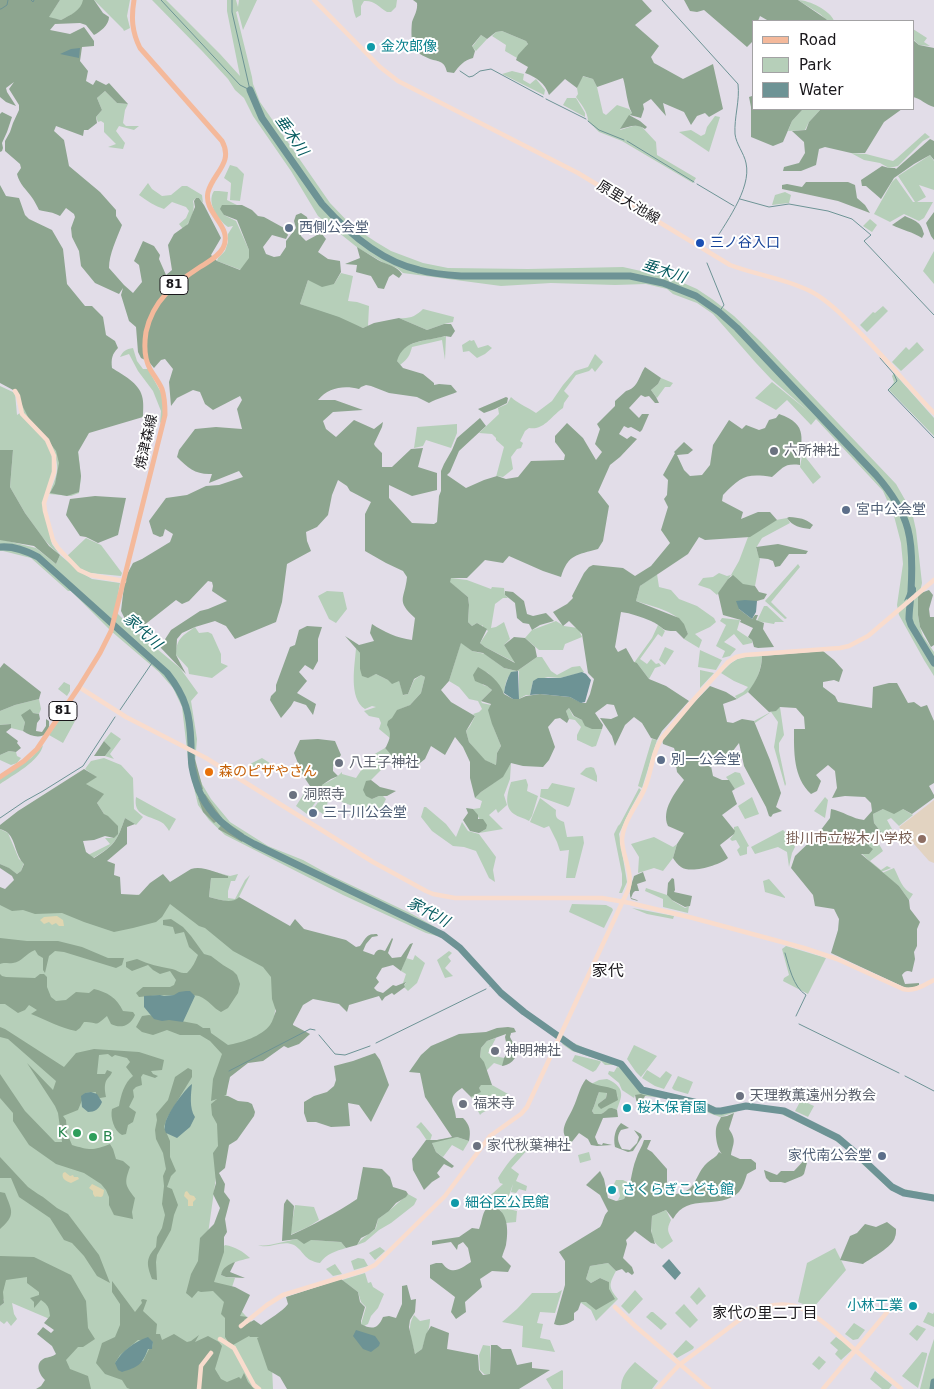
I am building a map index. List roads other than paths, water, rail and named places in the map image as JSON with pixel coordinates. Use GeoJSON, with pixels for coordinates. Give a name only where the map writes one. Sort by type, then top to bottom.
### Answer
{"type":"FeatureCollection","features":[{"type":"Feature","properties":{"kind":"main road","name":"焼津森線"},"geometry":{"type":"LineString","coordinates":[[0,777],[38,749],[79,687],[111,631],[166,415],[165,399],[162,390],[149,367],[145,354],[148,324],[166,293],[179,281],[218,254],[225,237],[222,227],[208,204],[207,195],[210,185],[224,164],[227,153],[225,146],[140,48],[133,30],[134,0]]}},
{"type":"Feature","properties":{"kind":"street","name":"原里大池線"},"geometry":{"type":"LineString","coordinates":[[314,0],[380,67],[398,81],[578,173],[730,265],[755,274],[789,282],[814,293],[859,331],[934,413]]}},
{"type":"Feature","properties":{"kind":"street"},"geometry":{"type":"LineString","coordinates":[[15,392],[18,396],[22,414],[47,440],[54,456],[54,472],[44,503],[53,540],[64,556],[79,570],[90,575],[124,581]]}},
{"type":"Feature","properties":{"kind":"street"},"geometry":{"type":"LineString","coordinates":[[241,1326],[267,1305],[283,1296],[365,1270],[375,1265],[445,1196],[490,1136],[523,1112],[531,1100],[629,886],[629,875],[622,840],[624,828],[644,789],[656,746],[728,662],[736,657],[745,655],[825,650],[850,646],[868,636],[934,580]]}},
{"type":"Feature","properties":{"kind":"street"},"geometry":{"type":"LineString","coordinates":[[79,687],[126,717],[220,766],[373,862],[433,894],[455,898],[602,898],[623,901],[804,948],[837,959],[903,989],[915,989],[934,980]]}},
{"type":"Feature","properties":{"kind":"street"},"geometry":{"type":"LineString","coordinates":[[657,1389],[679,1364],[750,1312],[761,1308],[786,1304],[797,1306],[811,1313],[902,1389]]}},
{"type":"Feature","properties":{"kind":"street"},"geometry":{"type":"LineString","coordinates":[[823,1389],[894,1304]]}},
{"type":"Feature","properties":{"kind":"street"},"geometry":{"type":"LineString","coordinates":[[615,1306],[635,1326],[708,1389]]}},
{"type":"Feature","properties":{"kind":"street"},"geometry":{"type":"LineString","coordinates":[[220,1339],[234,1348],[254,1385],[259,1389]]}},
{"type":"Feature","properties":{"kind":"street"},"geometry":{"type":"LineString","coordinates":[[199,1389],[201,1366],[210,1353]]}},
{"type":"Feature","properties":{"kind":"water"},"geometry":{"type":"Polygon","coordinates":[[[80,48],[79,58],[60,54],[71,49],[80,48]]]}},
{"type":"Feature","properties":{"kind":"water"},"geometry":{"type":"Polygon","coordinates":[[[910,575],[912,575],[912,583],[916,588],[916,592],[904,601],[909,589],[910,575]]]}},
{"type":"Feature","properties":{"kind":"water"},"geometry":{"type":"Polygon","coordinates":[[[736,601],[757,601],[756,612],[752,619],[739,609],[736,601]]]}},
{"type":"Feature","properties":{"kind":"water"},"geometry":{"type":"Polygon","coordinates":[[[518,671],[519,699],[513,699],[504,693],[504,690],[511,672],[518,671]]]}},
{"type":"Feature","properties":{"kind":"water"},"geometry":{"type":"Polygon","coordinates":[[[582,672],[591,680],[585,702],[581,703],[570,697],[530,695],[533,681],[538,678],[560,678],[582,672]]]}},
{"type":"Feature","properties":{"kind":"water"},"geometry":{"type":"Polygon","coordinates":[[[190,991],[195,996],[183,1022],[154,1019],[144,1007],[144,996],[174,995],[179,992],[190,991]]]}},
{"type":"Feature","properties":{"kind":"water"},"geometry":{"type":"Polygon","coordinates":[[[192,1084],[191,1105],[195,1117],[190,1127],[177,1138],[166,1133],[166,1121],[176,1103],[192,1084]]]}},
{"type":"Feature","properties":{"kind":"water"},"geometry":{"type":"Polygon","coordinates":[[[91,1092],[97,1094],[102,1102],[96,1110],[88,1112],[82,1107],[81,1096],[91,1092]]]}},
{"type":"Feature","properties":{"kind":"water"},"geometry":{"type":"Polygon","coordinates":[[[669,1259],[681,1273],[675,1280],[662,1266],[669,1259]]]}},
{"type":"Feature","properties":{"kind":"water"},"geometry":{"type":"Polygon","coordinates":[[[356,1330],[375,1336],[380,1343],[379,1346],[371,1352],[363,1349],[353,1336],[356,1330]]]}},
{"type":"Feature","properties":{"kind":"water"},"geometry":{"type":"Polygon","coordinates":[[[148,1337],[153,1342],[152,1349],[148,1349],[144,1359],[136,1367],[122,1372],[118,1370],[115,1363],[121,1355],[133,1344],[148,1337]]]}},
{"type":"Feature","properties":{"kind":"waterway"},"geometry":{"type":"LineString","coordinates":[[0,9],[7,5],[8,0]]}},
{"type":"Feature","properties":{"kind":"waterway"},"geometry":{"type":"LineString","coordinates":[[31,0],[33,2],[34,0]]}},
{"type":"Feature","properties":{"kind":"waterway"},"geometry":{"type":"LineString","coordinates":[[161,0],[240,85],[250,90]]}},
{"type":"Feature","properties":{"kind":"waterway"},"geometry":{"type":"LineString","coordinates":[[232,0],[232,12],[250,90]]}},
{"type":"Feature","properties":{"kind":"waterway"},"geometry":{"type":"LineString","coordinates":[[662,0],[738,84],[735,134],[745,159],[747,173],[745,184],[736,206],[711,247]]}},
{"type":"Feature","properties":{"kind":"waterway"},"geometry":{"type":"LineString","coordinates":[[460,71],[469,77],[480,71],[491,69],[543,97]]}},
{"type":"Feature","properties":{"kind":"waterway","name":"垂木川"},"geometry":{"type":"LineString","coordinates":[[250,90],[262,118],[322,204],[366,245],[391,260],[424,271],[461,276],[630,276],[663,283],[696,296],[719,312],[737,328],[876,475],[897,503],[908,529],[912,557],[909,619],[934,663]]}},
{"type":"Feature","properties":{"kind":"waterway"},"geometry":{"type":"LineString","coordinates":[[546,99],[586,119]]}},
{"type":"Feature","properties":{"kind":"waterway"},"geometry":{"type":"LineString","coordinates":[[588,121],[599,130],[624,140]]}},
{"type":"Feature","properties":{"kind":"waterway"},"geometry":{"type":"LineString","coordinates":[[627,141],[694,182]]}},
{"type":"Feature","properties":{"kind":"waterway"},"geometry":{"type":"LineString","coordinates":[[697,184],[734,206]]}},
{"type":"Feature","properties":{"kind":"waterway"},"geometry":{"type":"LineString","coordinates":[[740,199],[769,207],[789,204],[828,211],[852,219],[871,235],[864,241],[934,315]]}},
{"type":"Feature","properties":{"kind":"waterway"},"geometry":{"type":"LineString","coordinates":[[707,263],[724,305],[719,312]]}},
{"type":"Feature","properties":{"kind":"waterway"},"geometry":{"type":"LineString","coordinates":[[880,358],[894,374],[897,381],[888,390],[934,438]]}},
{"type":"Feature","properties":{"kind":"waterway","name":"家代川"},"geometry":{"type":"LineString","coordinates":[[0,547],[19,549],[38,557],[167,673],[179,690],[186,706],[190,724],[191,759],[195,781],[213,814],[231,830],[254,844],[443,935],[460,948],[501,993],[524,1012],[575,1048],[621,1064],[642,1090],[698,1103],[715,1111],[746,1106],[784,1111],[838,1138],[892,1187],[904,1193],[934,1198]]}},
{"type":"Feature","properties":{"kind":"waterway"},"geometry":{"type":"LineString","coordinates":[[120,710],[154,660]]}},
{"type":"Feature","properties":{"kind":"waterway"},"geometry":{"type":"LineString","coordinates":[[0,818],[83,766],[115,717]]}},
{"type":"Feature","properties":{"kind":"waterway"},"geometry":{"type":"LineString","coordinates":[[785,953],[795,982],[806,995],[796,1016]]}},
{"type":"Feature","properties":{"kind":"waterway"},"geometry":{"type":"LineString","coordinates":[[376,1043],[486,989]]}},
{"type":"Feature","properties":{"kind":"waterway"},"geometry":{"type":"LineString","coordinates":[[799,1024],[899,1073]]}},
{"type":"Feature","properties":{"kind":"waterway"},"geometry":{"type":"LineString","coordinates":[[229,1071],[310,1029],[315,1030]]}},
{"type":"Feature","properties":{"kind":"waterway"},"geometry":{"type":"LineString","coordinates":[[319,1035],[335,1054],[345,1055],[370,1046]]}},
{"type":"Feature","properties":{"kind":"waterway"},"geometry":{"type":"LineString","coordinates":[[905,1076],[934,1091]]}},
{"type":"Feature","properties":{"kind":"waterway","name":"家代川"},"geometry":{"type":"LineString","coordinates":[[933,1389],[934,1382]]}},
{"type":"Feature","properties":{"kind":"place","name":"金次郎像"},"geometry":{"type":"Point","coordinates":[371,47]}},
{"type":"Feature","properties":{"kind":"place","name":"西側公会堂"},"geometry":{"type":"Point","coordinates":[289,228]}},
{"type":"Feature","properties":{"kind":"place","name":"三ノ谷入口"},"geometry":{"type":"Point","coordinates":[700,243]}},
{"type":"Feature","properties":{"kind":"place","name":"六所神社"},"geometry":{"type":"Point","coordinates":[774,451]}},
{"type":"Feature","properties":{"kind":"place","name":"宮中公会堂"},"geometry":{"type":"Point","coordinates":[846,510]}},
{"type":"Feature","properties":{"kind":"place","name":"別一公会堂"},"geometry":{"type":"Point","coordinates":[661,760]}},
{"type":"Feature","properties":{"kind":"place","name":"八王子神社"},"geometry":{"type":"Point","coordinates":[339,763]}},
{"type":"Feature","properties":{"kind":"place","name":"森のピザやさん"},"geometry":{"type":"Point","coordinates":[209,772]}},
{"type":"Feature","properties":{"kind":"place","name":"洞照寺"},"geometry":{"type":"Point","coordinates":[293,795]}},
{"type":"Feature","properties":{"kind":"place","name":"三十川公会堂"},"geometry":{"type":"Point","coordinates":[313,813]}},
{"type":"Feature","properties":{"kind":"place","name":"掛川市立桜木小学校"},"geometry":{"type":"Point","coordinates":[922,839]}},
{"type":"Feature","properties":{"kind":"place","name":"神明神社"},"geometry":{"type":"Point","coordinates":[495,1051]}},
{"type":"Feature","properties":{"kind":"place","name":"天理教薫遠州分教会"},"geometry":{"type":"Point","coordinates":[740,1096]}},
{"type":"Feature","properties":{"kind":"place","name":"福来寺"},"geometry":{"type":"Point","coordinates":[463,1104]}},
{"type":"Feature","properties":{"kind":"place","name":"桜木保育園"},"geometry":{"type":"Point","coordinates":[627,1108]}},
{"type":"Feature","properties":{"kind":"place","name":"K"},"geometry":{"type":"Point","coordinates":[77,1133]}},
{"type":"Feature","properties":{"kind":"place","name":"B"},"geometry":{"type":"Point","coordinates":[93,1137]}},
{"type":"Feature","properties":{"kind":"place","name":"家代秋葉神社"},"geometry":{"type":"Point","coordinates":[477,1146]}},
{"type":"Feature","properties":{"kind":"place","name":"家代南公会堂"},"geometry":{"type":"Point","coordinates":[882,1156]}},
{"type":"Feature","properties":{"kind":"place","name":"さくらぎこども館"},"geometry":{"type":"Point","coordinates":[612,1190]}},
{"type":"Feature","properties":{"kind":"place","name":"細谷区公民館"},"geometry":{"type":"Point","coordinates":[455,1203]}},
{"type":"Feature","properties":{"kind":"place","name":"小林工業"},"geometry":{"type":"Point","coordinates":[913,1306]}},
{"type":"Feature","properties":{"kind":"district","name":"家代"},"geometry":{"type":"Point","coordinates":[608,972]}},
{"type":"Feature","properties":{"kind":"district","name":"家代の里二丁目"},"geometry":{"type":"Point","coordinates":[765,1314]}}]}
